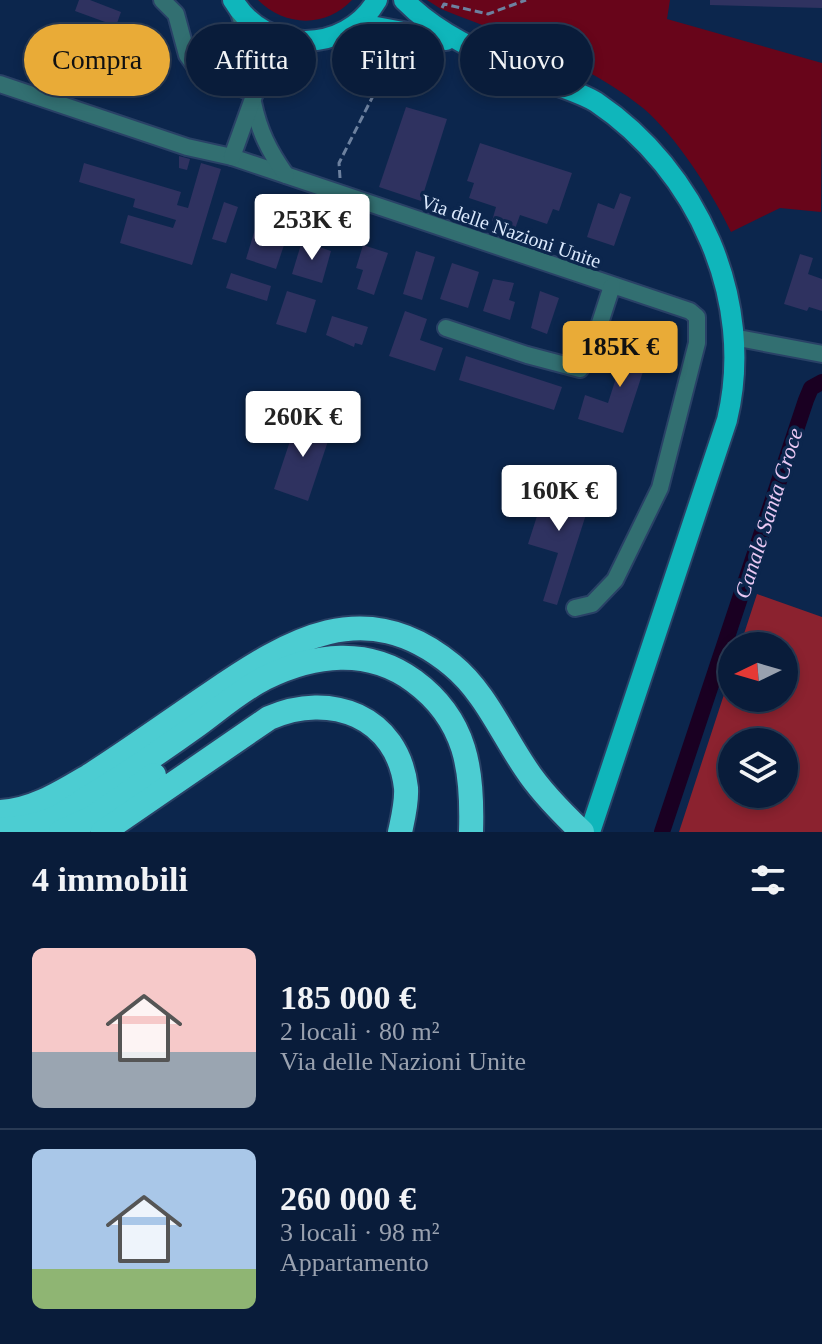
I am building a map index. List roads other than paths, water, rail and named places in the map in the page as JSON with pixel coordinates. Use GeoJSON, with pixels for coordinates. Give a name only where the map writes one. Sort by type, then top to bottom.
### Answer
{"type":"FeatureCollection","features":[{"type":"Feature","properties":{"kind":"highway"},"geometry":{"type":"LineString","coordinates":[[0,812],[30,806],[60,793],[261,659],[305,638],[346,628],[393,633],[416,641],[453,665],[473,685],[527,771],[582,832]]}},
{"type":"Feature","properties":{"kind":"highway"},"geometry":{"type":"LineString","coordinates":[[0,830],[39,824],[60,816],[263,679],[299,664],[336,656],[373,660],[401,671],[431,694],[455,725],[467,759],[472,803],[471,832]]}},
{"type":"Feature","properties":{"kind":"highway"},"geometry":{"type":"LineString","coordinates":[[61,832],[92,818],[251,706],[287,685],[315,674],[335,672],[376,678],[396,686],[425,709],[439,731],[455,777],[455,832]]}},
{"type":"Feature","properties":{"kind":"highway"},"geometry":{"type":"LineString","coordinates":[[103,832],[269,718],[291,708],[311,706],[346,710],[377,730],[390,745],[406,788],[400,832]]}},
{"type":"Feature","properties":{"kind":"main road"},"geometry":{"type":"LineString","coordinates":[[356,24],[377,0]]}},
{"type":"Feature","properties":{"kind":"main road"},"geometry":{"type":"LineString","coordinates":[[404,0],[418,15],[460,42]]}},
{"type":"Feature","properties":{"kind":"main road"},"geometry":{"type":"LineString","coordinates":[[235,3],[246,18],[255,24]]}},
{"type":"Feature","properties":{"kind":"main road"},"geometry":{"type":"LineString","coordinates":[[583,96],[594,101],[645,143],[688,198],[706,231],[721,268],[733,337],[734,375],[727,420],[590,832]]}},
{"type":"Feature","properties":{"kind":"street"},"geometry":{"type":"LineString","coordinates":[[162,0],[176,14],[187,55],[200,73],[254,98]]}},
{"type":"Feature","properties":{"kind":"street"},"geometry":{"type":"LineString","coordinates":[[235,3],[252,51],[259,131],[286,175]]}},
{"type":"Feature","properties":{"kind":"street","name":"Via delle Nazioni Unite"},"geometry":{"type":"LineString","coordinates":[[0,84],[187,147],[232,157],[286,175],[690,311],[697,317],[697,343],[660,488],[615,580],[592,604],[575,608]]}},
{"type":"Feature","properties":{"kind":"street"},"geometry":{"type":"LineString","coordinates":[[232,157],[254,98]]}},
{"type":"Feature","properties":{"kind":"street"},"geometry":{"type":"LineString","coordinates":[[446,328],[580,369],[589,357],[612,286]]}},
{"type":"Feature","properties":{"kind":"street"},"geometry":{"type":"LineString","coordinates":[[733,337],[822,354]]}},
{"type":"Feature","properties":{"kind":"waterway","name":"Canale Santa Croce"},"geometry":{"type":"LineString","coordinates":[[662,832],[806,400],[811,388],[822,382]]}}]}
